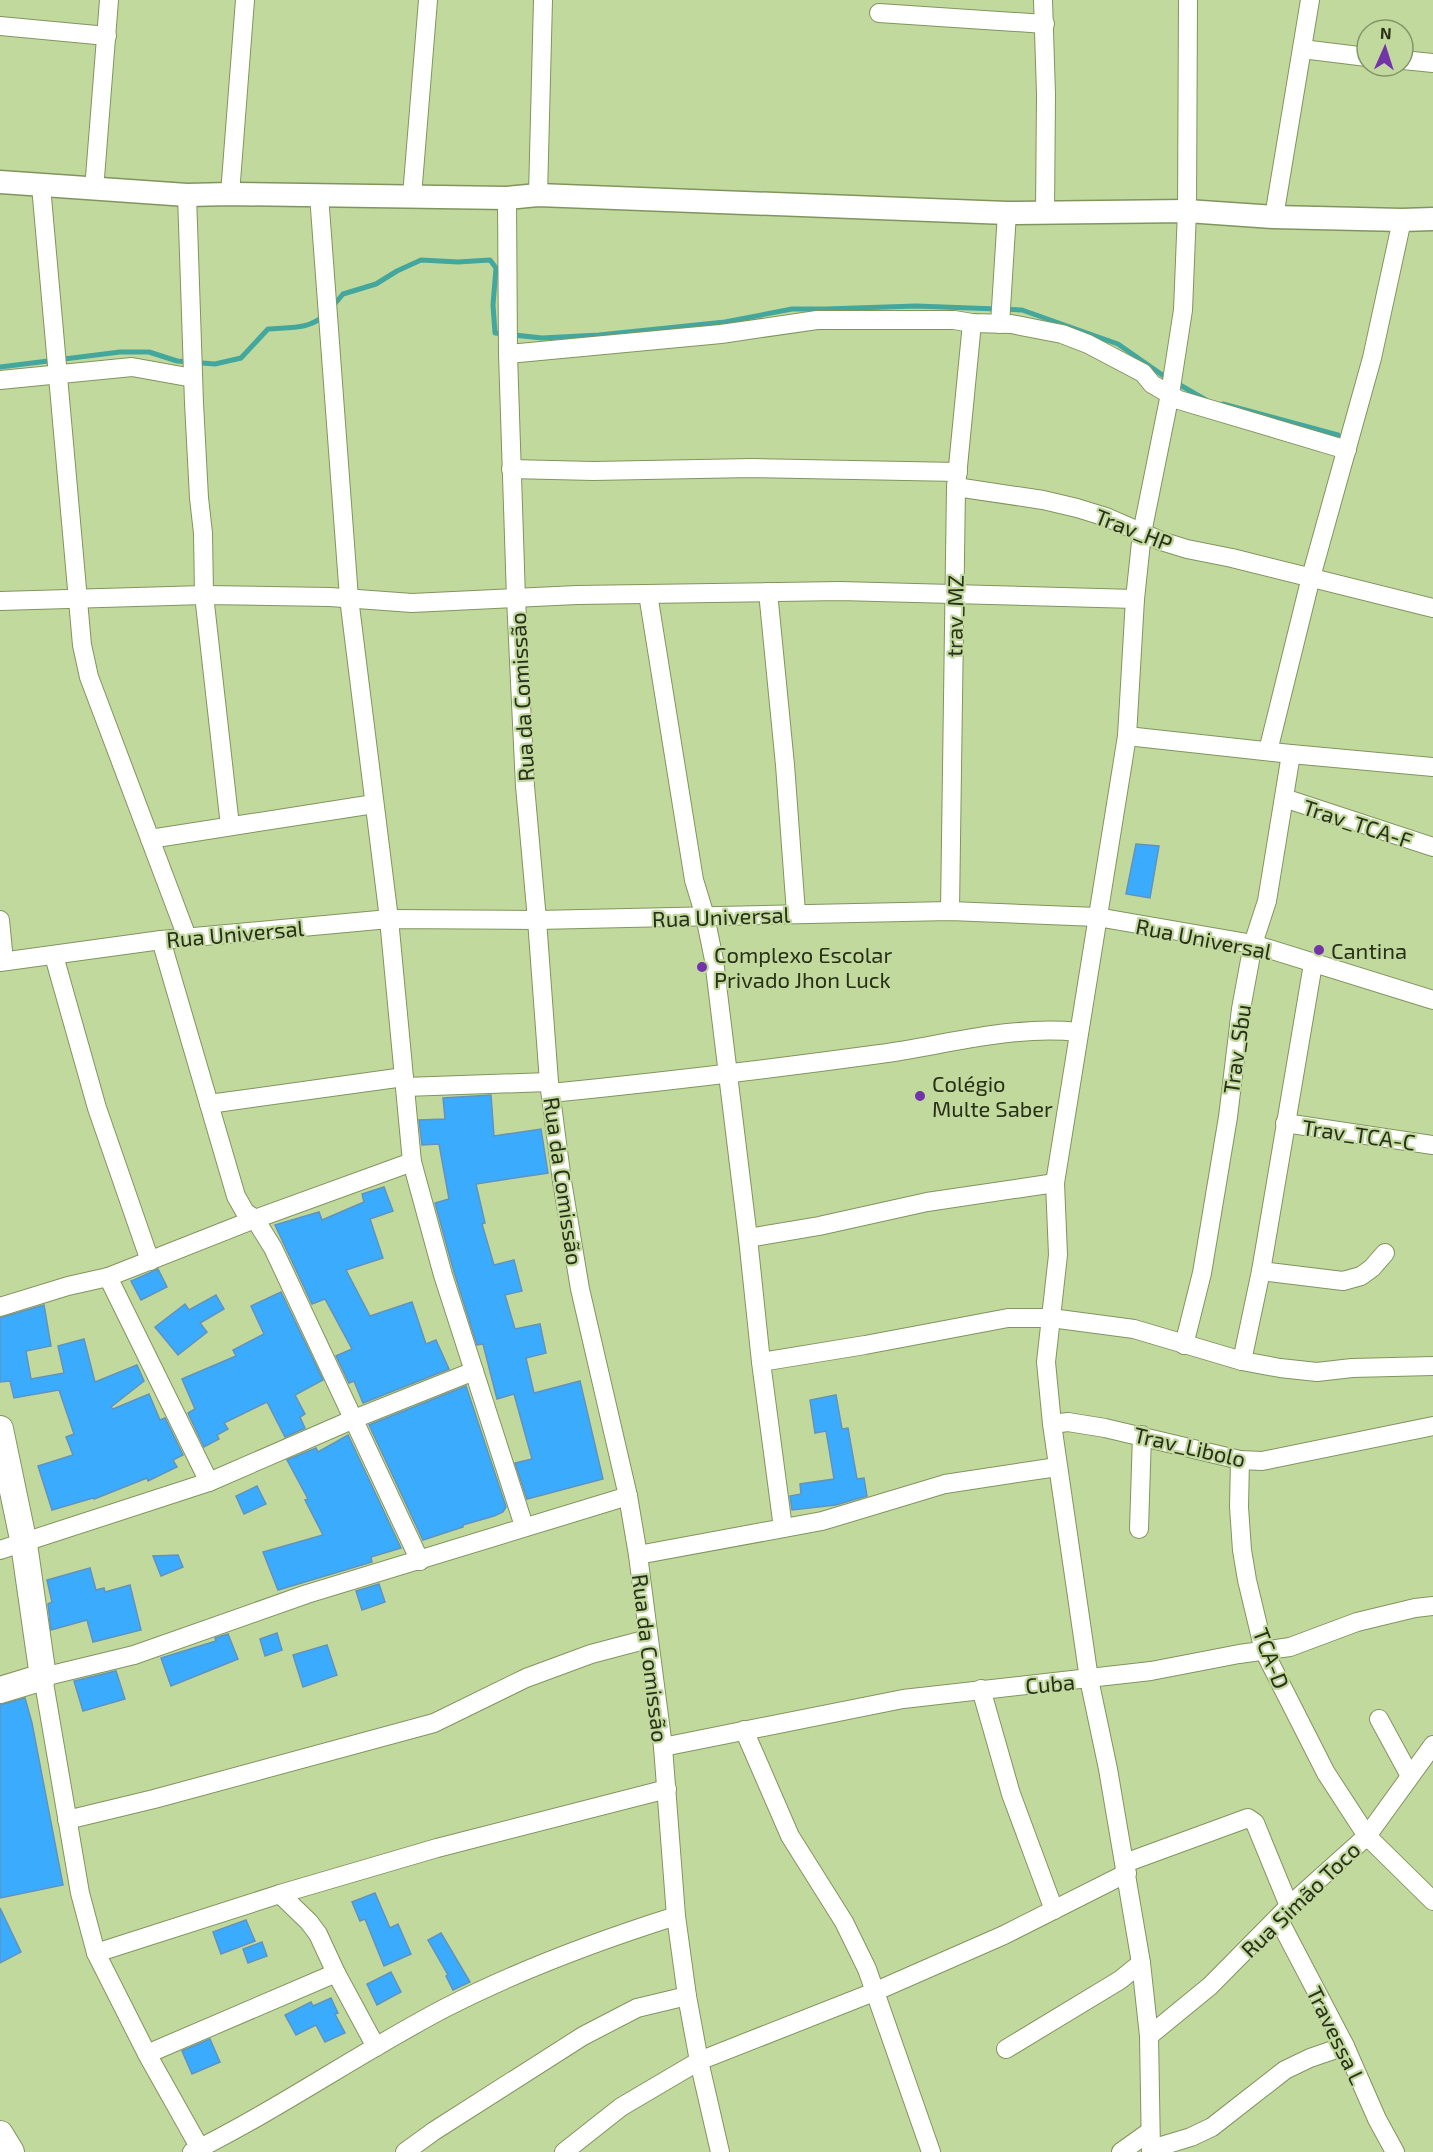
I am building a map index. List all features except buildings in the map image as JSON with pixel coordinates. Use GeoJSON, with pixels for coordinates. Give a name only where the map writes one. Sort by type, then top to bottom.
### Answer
{"type":"FeatureCollection","features":[{"type":"Feature","properties":{"kind":"main road"},"geometry":{"type":"LineString","coordinates":[[0,1429],[24,1544],[43,1677],[0,1690]]}},
{"type":"Feature","properties":{"kind":"main road"},"geometry":{"type":"LineString","coordinates":[[0,2134],[10,2152]]}},
{"type":"Feature","properties":{"kind":"street"},"geometry":{"type":"LineString","coordinates":[[94,190],[108,36],[109,0]]}},
{"type":"Feature","properties":{"kind":"street"},"geometry":{"type":"LineString","coordinates":[[230,194],[245,0]]}},
{"type":"Feature","properties":{"kind":"street"},"geometry":{"type":"LineString","coordinates":[[412,196],[428,0]]}},
{"type":"Feature","properties":{"kind":"street"},"geometry":{"type":"LineString","coordinates":[[538,195],[543,0]]}},
{"type":"Feature","properties":{"kind":"street"},"geometry":{"type":"LineString","coordinates":[[1043,0],[1045,213]]}},
{"type":"Feature","properties":{"kind":"street"},"geometry":{"type":"LineString","coordinates":[[1151,2144],[1149,2036],[1141,1963],[1108,1769],[1089,1679],[1057,1467],[1046,1362],[1058,1255],[1055,1183],[1127,736],[1135,599],[1142,533],[1170,394],[1183,310],[1187,211],[1188,0]]}},
{"type":"Feature","properties":{"kind":"street"},"geometry":{"type":"LineString","coordinates":[[1274,217],[1311,0]]}},
{"type":"Feature","properties":{"kind":"street"},"geometry":{"type":"LineString","coordinates":[[879,13],[1045,24]]}},
{"type":"Feature","properties":{"kind":"street"},"geometry":{"type":"LineString","coordinates":[[0,26],[108,36]]}},
{"type":"Feature","properties":{"kind":"street"},"geometry":{"type":"LineString","coordinates":[[1302,49],[1355,56]]}},
{"type":"Feature","properties":{"kind":"street"},"geometry":{"type":"LineString","coordinates":[[1415,61],[1433,63]]}},
{"type":"Feature","properties":{"kind":"street"},"geometry":{"type":"LineString","coordinates":[[0,182],[187,195],[507,198],[538,195],[1007,213],[1187,211],[1274,217],[1433,219]]}},
{"type":"Feature","properties":{"kind":"street"},"geometry":{"type":"LineString","coordinates":[[40,186],[82,645],[89,677],[187,937]]}},
{"type":"Feature","properties":{"kind":"street"},"geometry":{"type":"LineString","coordinates":[[187,195],[199,498],[204,542],[204,595],[230,826]]}},
{"type":"Feature","properties":{"kind":"street"},"geometry":{"type":"LineString","coordinates":[[319,195],[350,598],[389,919],[412,1162],[443,1275],[524,1526]]}},
{"type":"Feature","properties":{"kind":"street","name":"Rua da Comissão"},"geometry":{"type":"LineString","coordinates":[[507,198],[511,470],[525,786],[550,1088],[580,1289],[628,1496],[638,1554],[663,1747],[676,1916],[699,2061],[720,2152]]}},
{"type":"Feature","properties":{"kind":"street"},"geometry":{"type":"LineString","coordinates":[[1000,324],[1007,213]]}},
{"type":"Feature","properties":{"kind":"street"},"geometry":{"type":"LineString","coordinates":[[1268,752],[1311,577],[1372,358],[1401,220]]}},
{"type":"Feature","properties":{"kind":"street"},"geometry":{"type":"LineString","coordinates":[[508,354],[721,334],[817,320],[910,319],[1000,324],[1042,329],[1088,344],[1143,373],[1152,384],[1179,400],[1347,450]]}},
{"type":"Feature","properties":{"kind":"street","name":"trav_MZ"},"geometry":{"type":"LineString","coordinates":[[950,911],[957,479],[972,323]]}},
{"type":"Feature","properties":{"kind":"street"},"geometry":{"type":"LineString","coordinates":[[0,380],[132,367],[194,378]]}},
{"type":"Feature","properties":{"kind":"street","name":"Trav_HP"},"geometry":{"type":"LineString","coordinates":[[511,470],[752,468],[957,479],[1077,508],[1186,549],[1232,558],[1433,608]]}},
{"type":"Feature","properties":{"kind":"street"},"geometry":{"type":"LineString","coordinates":[[0,601],[204,595],[350,598],[412,603],[768,592],[1135,599]]}},
{"type":"Feature","properties":{"kind":"street"},"geometry":{"type":"LineString","coordinates":[[768,592],[785,765],[796,914]]}},
{"type":"Feature","properties":{"kind":"street"},"geometry":{"type":"LineString","coordinates":[[648,594],[694,880],[705,916],[714,960],[761,1362],[783,1527]]}},
{"type":"Feature","properties":{"kind":"street"},"geometry":{"type":"LineString","coordinates":[[1127,736],[1433,767]]}},
{"type":"Feature","properties":{"kind":"street","name":"Trav_Sbu"},"geometry":{"type":"LineString","coordinates":[[1184,1345],[1202,1273],[1228,1117],[1241,1009],[1253,944],[1267,901],[1291,754]]}},
{"type":"Feature","properties":{"kind":"street","name":"Trav_TCA-F"},"geometry":{"type":"LineString","coordinates":[[1284,798],[1433,847]]}},
{"type":"Feature","properties":{"kind":"street"},"geometry":{"type":"LineString","coordinates":[[150,838],[374,804]]}},
{"type":"Feature","properties":{"kind":"street","name":"Rua Universal"},"geometry":{"type":"LineString","coordinates":[[2,962],[187,937],[389,919],[537,920],[950,911],[1097,917],[1253,944],[1433,1000]]}},
{"type":"Feature","properties":{"kind":"street"},"geometry":{"type":"LineString","coordinates":[[0,920],[2,962]]}},
{"type":"Feature","properties":{"kind":"street"},"geometry":{"type":"LineString","coordinates":[[161,940],[236,1196],[245,1212],[255,1219],[273,1248],[420,1561]]}},
{"type":"Feature","properties":{"kind":"street"},"geometry":{"type":"LineString","coordinates":[[54,956],[97,1108],[150,1262]]}},
{"type":"Feature","properties":{"kind":"street"},"geometry":{"type":"LineString","coordinates":[[1242,1361],[1261,1271],[1313,964]]}},
{"type":"Feature","properties":{"kind":"street"},"geometry":{"type":"LineString","coordinates":[[209,1104],[405,1082],[550,1088],[727,1075],[881,1054],[1000,1034],[1054,1030],[1078,1032]]}},
{"type":"Feature","properties":{"kind":"street","name":"Trav_TCA-C"},"geometry":{"type":"LineString","coordinates":[[1285,1123],[1433,1145]]}},
{"type":"Feature","properties":{"kind":"street"},"geometry":{"type":"LineString","coordinates":[[0,1307],[68,1286],[108,1277],[255,1219],[412,1162]]}},
{"type":"Feature","properties":{"kind":"street"},"geometry":{"type":"LineString","coordinates":[[748,1238],[819,1226],[927,1202],[1055,1183]]}},
{"type":"Feature","properties":{"kind":"street"},"geometry":{"type":"LineString","coordinates":[[1261,1271],[1342,1281],[1361,1276],[1385,1253]]}},
{"type":"Feature","properties":{"kind":"street"},"geometry":{"type":"LineString","coordinates":[[108,1277],[209,1482]]}},
{"type":"Feature","properties":{"kind":"street"},"geometry":{"type":"LineString","coordinates":[[761,1362],[1008,1318],[1051,1318],[1134,1329],[1242,1361],[1280,1368],[1317,1372],[1352,1368],[1433,1366]]}},
{"type":"Feature","properties":{"kind":"street"},"geometry":{"type":"LineString","coordinates":[[0,1550],[209,1482],[354,1419],[474,1371]]}},
{"type":"Feature","properties":{"kind":"street","name":"Trav_Libolo"},"geometry":{"type":"LineString","coordinates":[[1052,1424],[1068,1422],[1142,1435],[1240,1460],[1262,1461],[1433,1426]]}},
{"type":"Feature","properties":{"kind":"street"},"geometry":{"type":"LineString","coordinates":[[1139,1529],[1142,1435]]}},
{"type":"Feature","properties":{"kind":"street","name":"TCA-D"},"geometry":{"type":"LineString","coordinates":[[1240,1460],[1239,1507],[1242,1550],[1264,1651],[1326,1773],[1367,1836],[1433,1901]]}},
{"type":"Feature","properties":{"kind":"street"},"geometry":{"type":"LineString","coordinates":[[638,1554],[831,1519],[945,1484],[1057,1467]]}},
{"type":"Feature","properties":{"kind":"street"},"geometry":{"type":"LineString","coordinates":[[628,1496],[307,1594],[134,1654],[43,1677],[80,1893],[96,1953],[198,2151],[445,2008],[537,1965],[602,1940],[676,1916]]}},
{"type":"Feature","properties":{"kind":"street","name":"Cuba"},"geometry":{"type":"LineString","coordinates":[[663,1747],[903,1699],[1151,1671],[1290,1647],[1357,1622],[1433,1606]]}},
{"type":"Feature","properties":{"kind":"street"},"geometry":{"type":"LineString","coordinates":[[67,1820],[154,1799],[434,1723],[526,1678],[591,1654],[648,1640]]}},
{"type":"Feature","properties":{"kind":"street"},"geometry":{"type":"LineString","coordinates":[[981,1689],[1011,1794],[1054,1910]]}},
{"type":"Feature","properties":{"kind":"street"},"geometry":{"type":"LineString","coordinates":[[1379,1719],[1410,1776]]}},
{"type":"Feature","properties":{"kind":"street"},"geometry":{"type":"LineString","coordinates":[[744,1730],[790,1836],[844,1922],[867,1969],[931,2152]]}},
{"type":"Feature","properties":{"kind":"street","name":"Rua Simão Toco"},"geometry":{"type":"LineString","coordinates":[[1149,2036],[1210,1986],[1284,1912],[1367,1836],[1432,1748]]}},
{"type":"Feature","properties":{"kind":"street"},"geometry":{"type":"LineString","coordinates":[[96,1953],[280,1894],[437,1848],[667,1789]]}},
{"type":"Feature","properties":{"kind":"street","name":"Travessa L"},"geometry":{"type":"LineString","coordinates":[[1126,1868],[1248,1818],[1255,1823],[1284,1912],[1377,2120],[1395,2152]]}},
{"type":"Feature","properties":{"kind":"street"},"geometry":{"type":"LineString","coordinates":[[564,2152],[621,2107],[699,2061],[874,1992],[1054,1910],[1126,1868]]}},
{"type":"Feature","properties":{"kind":"street"},"geometry":{"type":"LineString","coordinates":[[280,1894],[318,1934],[376,2047]]}},
{"type":"Feature","properties":{"kind":"street"},"geometry":{"type":"LineString","coordinates":[[1006,2049],[1120,1980],[1141,1963]]}},
{"type":"Feature","properties":{"kind":"street"},"geometry":{"type":"LineString","coordinates":[[147,2054],[336,1973]]}},
{"type":"Feature","properties":{"kind":"street"},"geometry":{"type":"LineString","coordinates":[[405,2152],[434,2131],[584,2036],[637,2008],[687,1996]]}},
{"type":"Feature","properties":{"kind":"street"},"geometry":{"type":"LineString","coordinates":[[1121,2152],[1191,2137],[1212,2127],[1285,2070],[1310,2058],[1345,2046]]}},
{"type":"Feature","properties":{"kind":"waterway"},"geometry":{"type":"LineString","coordinates":[[333,306],[343,294],[376,284],[421,260],[458,262],[490,260],[496,268],[493,305],[495,333],[542,338],[599,335],[725,322],[792,309],[916,306],[1022,310],[1118,344],[1161,374],[1206,400]]}},
{"type":"Feature","properties":{"kind":"waterway"},"geometry":{"type":"LineString","coordinates":[[0,367],[120,352],[149,352],[177,361],[215,364],[241,358],[268,329],[305,325],[324,315]]}},
{"type":"Feature","properties":{"kind":"waterway"},"geometry":{"type":"LineString","coordinates":[[1223,404],[1338,435]]}},
{"type":"Feature","properties":{"kind":"place","name":"Cantina"},"geometry":{"type":"Point","coordinates":[1319,950]}},
{"type":"Feature","properties":{"kind":"place","name":"Complexo Escolar Privado Jhon Luck"},"geometry":{"type":"Point","coordinates":[702,967]}},
{"type":"Feature","properties":{"kind":"place","name":"Colégio Multe Saber"},"geometry":{"type":"Point","coordinates":[920,1096]}}]}
